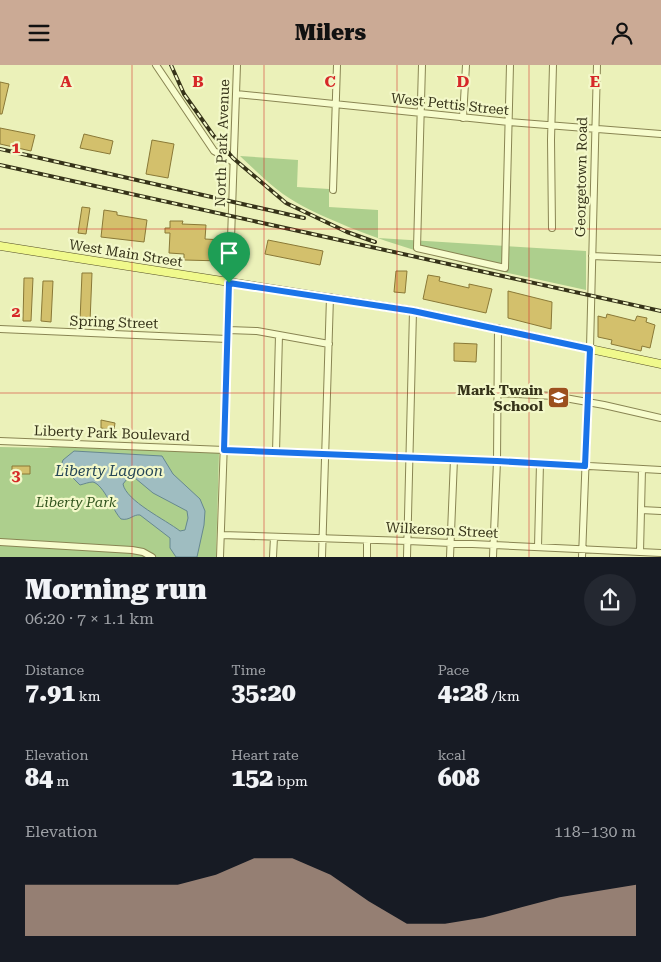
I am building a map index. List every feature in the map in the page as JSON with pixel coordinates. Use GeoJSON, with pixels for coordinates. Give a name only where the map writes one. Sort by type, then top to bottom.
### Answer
{"type":"FeatureCollection","features":[{"type":"Feature","properties":{"kind":"main road","name":"West Main Street"},"geometry":{"type":"LineString","coordinates":[[0,245],[413,311],[661,364]]}},
{"type":"Feature","properties":{"kind":"street"},"geometry":{"type":"LineString","coordinates":[[156,65],[214,151],[233,162]]}},
{"type":"Feature","properties":{"kind":"street","name":"North Park Avenue"},"geometry":{"type":"LineString","coordinates":[[220,557],[237,65]]}},
{"type":"Feature","properties":{"kind":"street"},"geometry":{"type":"LineString","coordinates":[[332,190],[337,65]]}},
{"type":"Feature","properties":{"kind":"street"},"geometry":{"type":"LineString","coordinates":[[422,65],[417,248],[505,268],[510,65]]}},
{"type":"Feature","properties":{"kind":"street"},"geometry":{"type":"LineString","coordinates":[[463,117],[466,65]]}},
{"type":"Feature","properties":{"kind":"street"},"geometry":{"type":"LineString","coordinates":[[552,228],[551,126],[553,65]]}},
{"type":"Feature","properties":{"kind":"street","name":"Georgetown Road"},"geometry":{"type":"LineString","coordinates":[[582,557],[590,349],[597,65]]}},
{"type":"Feature","properties":{"kind":"street","name":"West Pettis Street"},"geometry":{"type":"LineString","coordinates":[[236,94],[551,126],[661,134]]}},
{"type":"Feature","properties":{"kind":"street"},"geometry":{"type":"LineString","coordinates":[[592,255],[661,259]]}},
{"type":"Feature","properties":{"kind":"street"},"geometry":{"type":"LineString","coordinates":[[322,557],[330,297]]}},
{"type":"Feature","properties":{"kind":"street"},"geometry":{"type":"LineString","coordinates":[[408,557],[413,311]]}},
{"type":"Feature","properties":{"kind":"street"},"geometry":{"type":"LineString","coordinates":[[493,557],[497,461],[498,328]]}},
{"type":"Feature","properties":{"kind":"street","name":"Spring Street"},"geometry":{"type":"LineString","coordinates":[[0,329],[227,339]]}},
{"type":"Feature","properties":{"kind":"street"},"geometry":{"type":"LineString","coordinates":[[228,330],[257,331],[329,344]]}},
{"type":"Feature","properties":{"kind":"street"},"geometry":{"type":"LineString","coordinates":[[276,452],[279,335]]}},
{"type":"Feature","properties":{"kind":"street"},"geometry":{"type":"LineString","coordinates":[[498,393],[554,396],[661,418]]}},
{"type":"Feature","properties":{"kind":"street","name":"Liberty Park Boulevard"},"geometry":{"type":"LineString","coordinates":[[0,441],[410,457],[661,470]]}},
{"type":"Feature","properties":{"kind":"street"},"geometry":{"type":"LineString","coordinates":[[450,557],[454,459]]}},
{"type":"Feature","properties":{"kind":"street"},"geometry":{"type":"LineString","coordinates":[[538,547],[540,463]]}},
{"type":"Feature","properties":{"kind":"street"},"geometry":{"type":"LineString","coordinates":[[640,552],[642,469]]}},
{"type":"Feature","properties":{"kind":"street"},"geometry":{"type":"LineString","coordinates":[[641,510],[661,511]]}},
{"type":"Feature","properties":{"kind":"street","name":"Wilkerson Street"},"geometry":{"type":"LineString","coordinates":[[221,535],[408,541],[661,553]]}},
{"type":"Feature","properties":{"kind":"street"},"geometry":{"type":"LineString","coordinates":[[273,557],[274,537]]}},
{"type":"Feature","properties":{"kind":"street"},"geometry":{"type":"LineString","coordinates":[[367,540],[367,557]]}},
{"type":"Feature","properties":{"kind":"street"},"geometry":{"type":"LineString","coordinates":[[0,543],[132,550],[143,552],[152,557]]}},
{"type":"Feature","properties":{"kind":"green space"},"geometry":{"type":"Polygon","coordinates":[[[240,156],[298,160],[297,187],[329,189],[329,207],[378,210],[378,238],[330,219],[296,202],[272,185],[240,156]]]}},
{"type":"Feature","properties":{"kind":"green space"},"geometry":{"type":"Polygon","coordinates":[[[378,238],[586,251],[586,290],[460,262],[378,238]]]}},
{"type":"Feature","properties":{"kind":"green space","name":"Liberty Park"},"geometry":{"type":"Polygon","coordinates":[[[64,445],[219,453],[216,557],[0,557],[0,447],[47,448],[64,445]]]}},
{"type":"Feature","properties":{"kind":"water","name":"Liberty Lagoon"},"geometry":{"type":"Polygon","coordinates":[[[74,451],[162,456],[173,474],[200,499],[205,511],[197,557],[176,557],[170,548],[170,538],[140,515],[121,519],[101,488],[93,482],[80,485],[61,466],[63,460],[74,451]],[[135,478],[127,479],[123,484],[131,497],[147,510],[180,531],[185,530],[188,518],[187,511],[153,493],[135,478]]]}},
{"type":"Feature","properties":{"kind":"building"},"geometry":{"type":"Polygon","coordinates":[[[0,82],[9,84],[2,114],[0,114],[0,82]]]}},
{"type":"Feature","properties":{"kind":"building"},"geometry":{"type":"Polygon","coordinates":[[[0,128],[35,135],[31,151],[0,144],[0,128]]]}},
{"type":"Feature","properties":{"kind":"building"},"geometry":{"type":"Polygon","coordinates":[[[84,134],[113,141],[110,154],[80,148],[84,134]]]}},
{"type":"Feature","properties":{"kind":"building"},"geometry":{"type":"Polygon","coordinates":[[[152,140],[174,144],[168,178],[146,174],[152,140]]]}},
{"type":"Feature","properties":{"kind":"building"},"geometry":{"type":"Polygon","coordinates":[[[82,207],[90,208],[86,234],[78,233],[82,207]]]}},
{"type":"Feature","properties":{"kind":"building"},"geometry":{"type":"Polygon","coordinates":[[[104,210],[117,212],[117,215],[147,220],[144,242],[101,237],[104,210]]]}},
{"type":"Feature","properties":{"kind":"building"},"geometry":{"type":"Polygon","coordinates":[[[170,221],[183,221],[182,224],[206,225],[205,239],[223,240],[222,261],[184,260],[184,254],[169,253],[170,233],[165,233],[165,228],[170,228],[170,221]]]}},
{"type":"Feature","properties":{"kind":"building"},"geometry":{"type":"Polygon","coordinates":[[[268,240],[323,251],[320,265],[265,254],[268,240]]]}},
{"type":"Feature","properties":{"kind":"building"},"geometry":{"type":"Polygon","coordinates":[[[396,271],[407,271],[405,293],[394,292],[396,271]]]}},
{"type":"Feature","properties":{"kind":"building"},"geometry":{"type":"Polygon","coordinates":[[[82,273],[92,273],[90,322],[80,321],[82,273]]]}},
{"type":"Feature","properties":{"kind":"building"},"geometry":{"type":"Polygon","coordinates":[[[428,275],[440,277],[439,281],[469,288],[469,284],[492,289],[486,313],[423,299],[428,275]]]}},
{"type":"Feature","properties":{"kind":"building"},"geometry":{"type":"Polygon","coordinates":[[[24,278],[33,278],[31,321],[23,321],[24,278]]]}},
{"type":"Feature","properties":{"kind":"building"},"geometry":{"type":"Polygon","coordinates":[[[43,281],[53,281],[51,322],[41,321],[43,281]]]}},
{"type":"Feature","properties":{"kind":"building"},"geometry":{"type":"Polygon","coordinates":[[[508,291],[552,302],[551,329],[508,318],[508,291]]]}},
{"type":"Feature","properties":{"kind":"building"},"geometry":{"type":"Polygon","coordinates":[[[607,314],[635,321],[637,316],[647,318],[646,322],[655,325],[650,348],[642,346],[641,351],[611,344],[612,340],[598,337],[598,316],[606,318],[607,314]]]}},
{"type":"Feature","properties":{"kind":"building"},"geometry":{"type":"Polygon","coordinates":[[[454,343],[477,344],[476,362],[454,361],[454,343]]]}},
{"type":"Feature","properties":{"kind":"building"},"geometry":{"type":"Polygon","coordinates":[[[101,420],[115,423],[114,430],[101,428],[101,420]]]}},
{"type":"Feature","properties":{"kind":"building"},"geometry":{"type":"Polygon","coordinates":[[[12,466],[30,466],[30,474],[12,474],[12,466]]]}},
{"type":"Feature","properties":{"kind":"railway"},"geometry":{"type":"LineString","coordinates":[[171,65],[184,94],[213,135],[233,158],[286,203],[347,232],[375,242]]}},
{"type":"Feature","properties":{"kind":"railway"},"geometry":{"type":"LineString","coordinates":[[0,149],[304,218]]}},
{"type":"Feature","properties":{"kind":"railway"},"geometry":{"type":"LineString","coordinates":[[0,165],[661,311]]}},
{"type":"Feature","properties":{"kind":"place","name":"Mark Twain School"},"geometry":{"type":"Point","coordinates":[559,398]}},
{"type":"Feature","properties":{"kind":"route"},"geometry":{"type":"LineString","coordinates":[[229,283],[413,311],[590,349],[585,466],[224,450],[229,283]]}}]}
